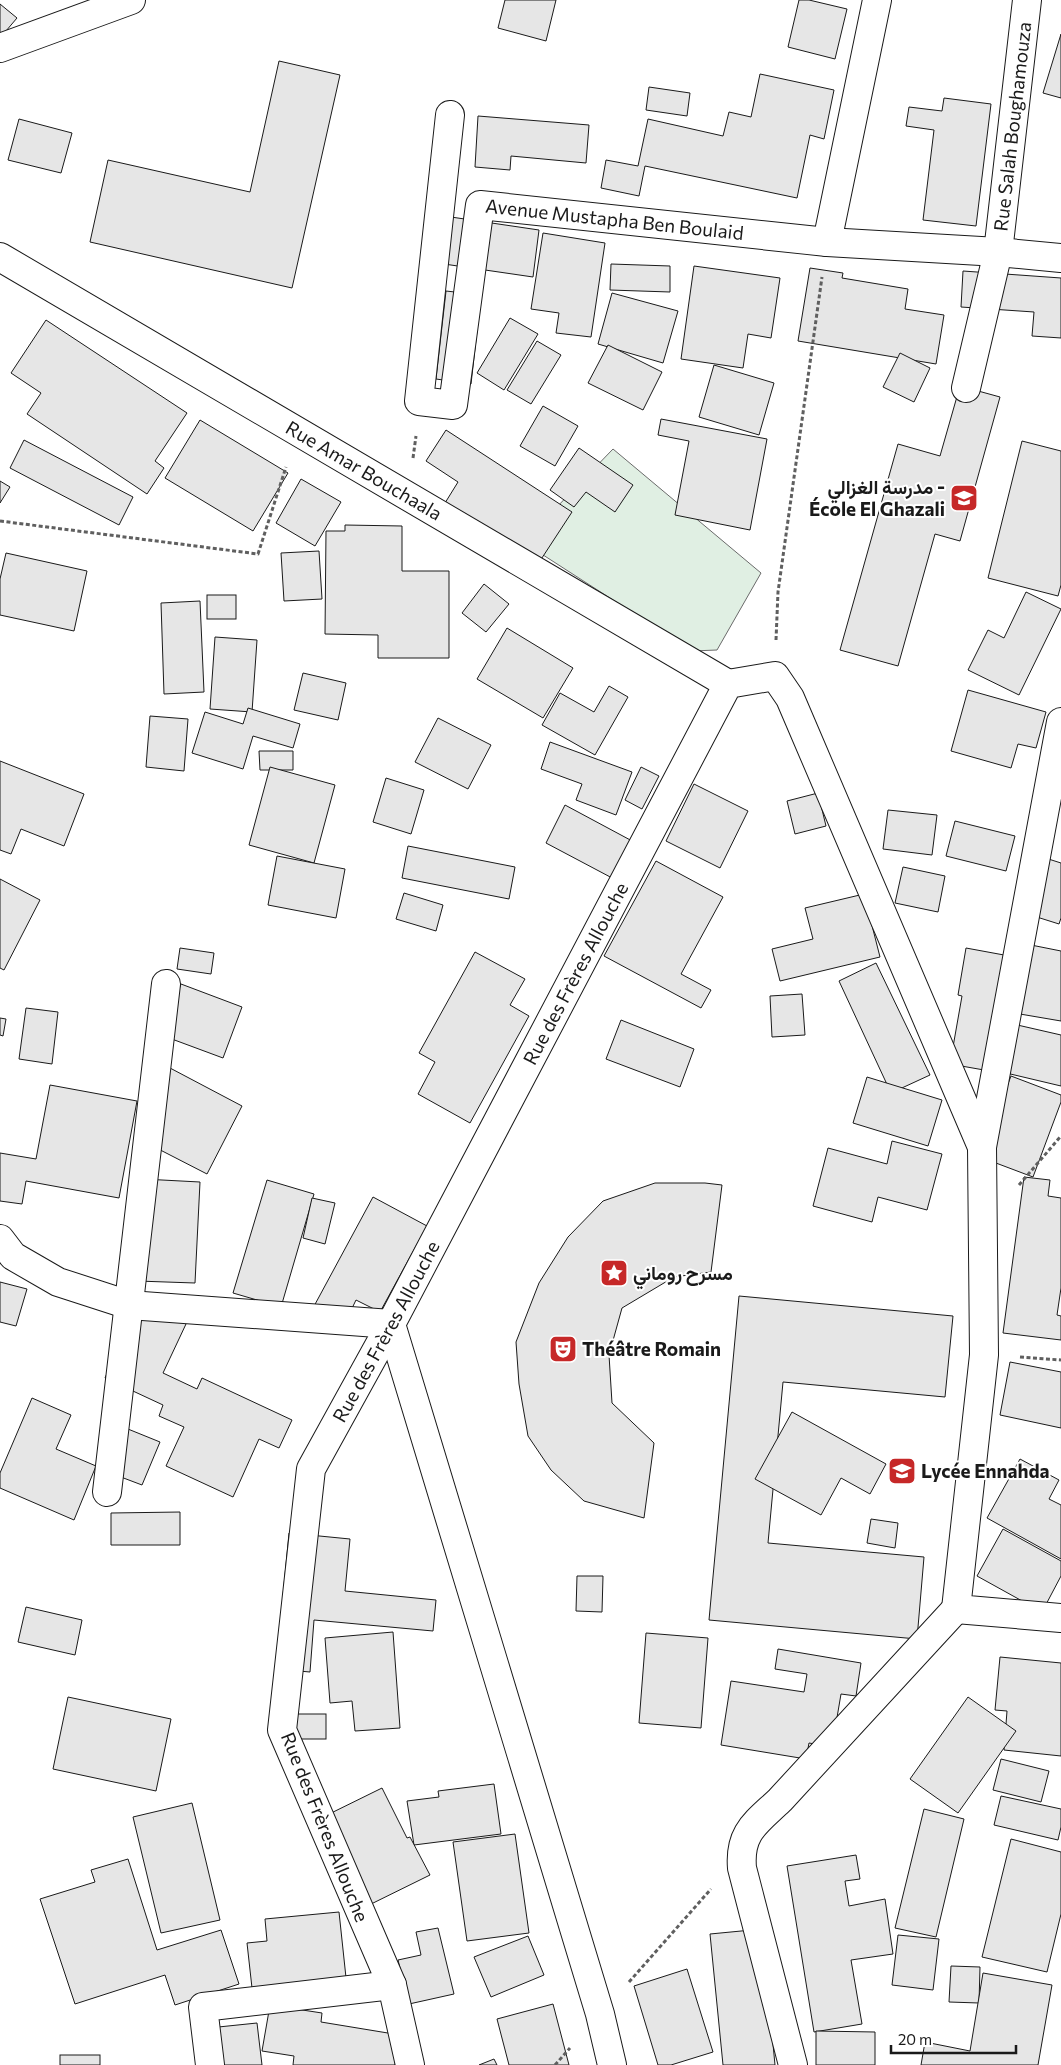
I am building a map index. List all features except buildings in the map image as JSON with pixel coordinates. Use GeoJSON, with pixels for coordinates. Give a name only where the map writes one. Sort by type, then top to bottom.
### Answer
{"type":"FeatureCollection","features":[{"type":"Feature","properties":{"kind":"street"},"geometry":{"type":"LineString","coordinates":[[0,48],[131,0]]}},
{"type":"Feature","properties":{"kind":"street"},"geometry":{"type":"LineString","coordinates":[[827,242],[877,0]]}},
{"type":"Feature","properties":{"kind":"street","name":"Rue Salah Boughamouza"},"geometry":{"type":"LineString","coordinates":[[966,388],[998,252],[1027,0]]}},
{"type":"Feature","properties":{"kind":"street"},"geometry":{"type":"LineString","coordinates":[[419,401],[450,115]]}},
{"type":"Feature","properties":{"kind":"street","name":"Avenue Mustapha Ben Boulaid"},"geometry":{"type":"LineString","coordinates":[[419,401],[452,405],[480,205],[827,242],[998,252],[1061,258]]}},
{"type":"Feature","properties":{"kind":"street","name":"Rue Amar Bouchaala"},"geometry":{"type":"LineString","coordinates":[[0,257],[728,684]]}},
{"type":"Feature","properties":{"kind":"street"},"geometry":{"type":"LineString","coordinates":[[728,684],[775,676],[790,698],[982,1147]]}},
{"type":"Feature","properties":{"kind":"street","name":"Rue des Frères Allouche"},"geometry":{"type":"LineString","coordinates":[[410,2065],[392,1985],[282,1730],[311,1469],[391,1324],[728,684]]}},
{"type":"Feature","properties":{"kind":"street"},"geometry":{"type":"LineString","coordinates":[[793,2065],[742,1868],[741,1855],[743,1843],[753,1826],[787,1792],[956,1608],[984,1355],[982,1147],[1061,722]]}},
{"type":"Feature","properties":{"kind":"street"},"geometry":{"type":"LineString","coordinates":[[107,1492],[166,984]]}},
{"type":"Feature","properties":{"kind":"street"},"geometry":{"type":"LineString","coordinates":[[0,1239],[13,1256],[58,1282],[129,1305],[391,1324],[600,2014],[612,2065]]}},
{"type":"Feature","properties":{"kind":"street"},"geometry":{"type":"LineString","coordinates":[[956,1608],[1061,1618]]}},
{"type":"Feature","properties":{"kind":"street"},"geometry":{"type":"LineString","coordinates":[[210,2065],[203,2007],[392,1985]]}},
{"type":"Feature","properties":{"kind":"path"},"geometry":{"type":"LineString","coordinates":[[775,676],[778,592],[827,242]]}},
{"type":"Feature","properties":{"kind":"path"},"geometry":{"type":"LineString","coordinates":[[412,467],[419,401]]}},
{"type":"Feature","properties":{"kind":"path"},"geometry":{"type":"LineString","coordinates":[[0,521],[258,554],[297,431]]}},
{"type":"Feature","properties":{"kind":"path"},"geometry":{"type":"LineString","coordinates":[[983,1226],[1061,1136]]}},
{"type":"Feature","properties":{"kind":"path"},"geometry":{"type":"LineString","coordinates":[[555,2065],[741,1855]]}},
{"type":"Feature","properties":{"kind":"green space"},"geometry":{"type":"Polygon","coordinates":[[[613,449],[761,573],[717,650],[692,651],[523,542],[613,449]]]}},
{"type":"Feature","properties":{"kind":"place","name":"مدرسة الغزالي - École El Ghazali"},"geometry":{"type":"Point","coordinates":[964,498]}},
{"type":"Feature","properties":{"kind":"place","name":"مسرح روماني"},"geometry":{"type":"Point","coordinates":[614,1273]}},
{"type":"Feature","properties":{"kind":"place","name":"Théâtre Romain"},"geometry":{"type":"Point","coordinates":[563,1349]}},
{"type":"Feature","properties":{"kind":"place","name":"Lycée Ennahda"},"geometry":{"type":"Point","coordinates":[902,1471]}}]}
